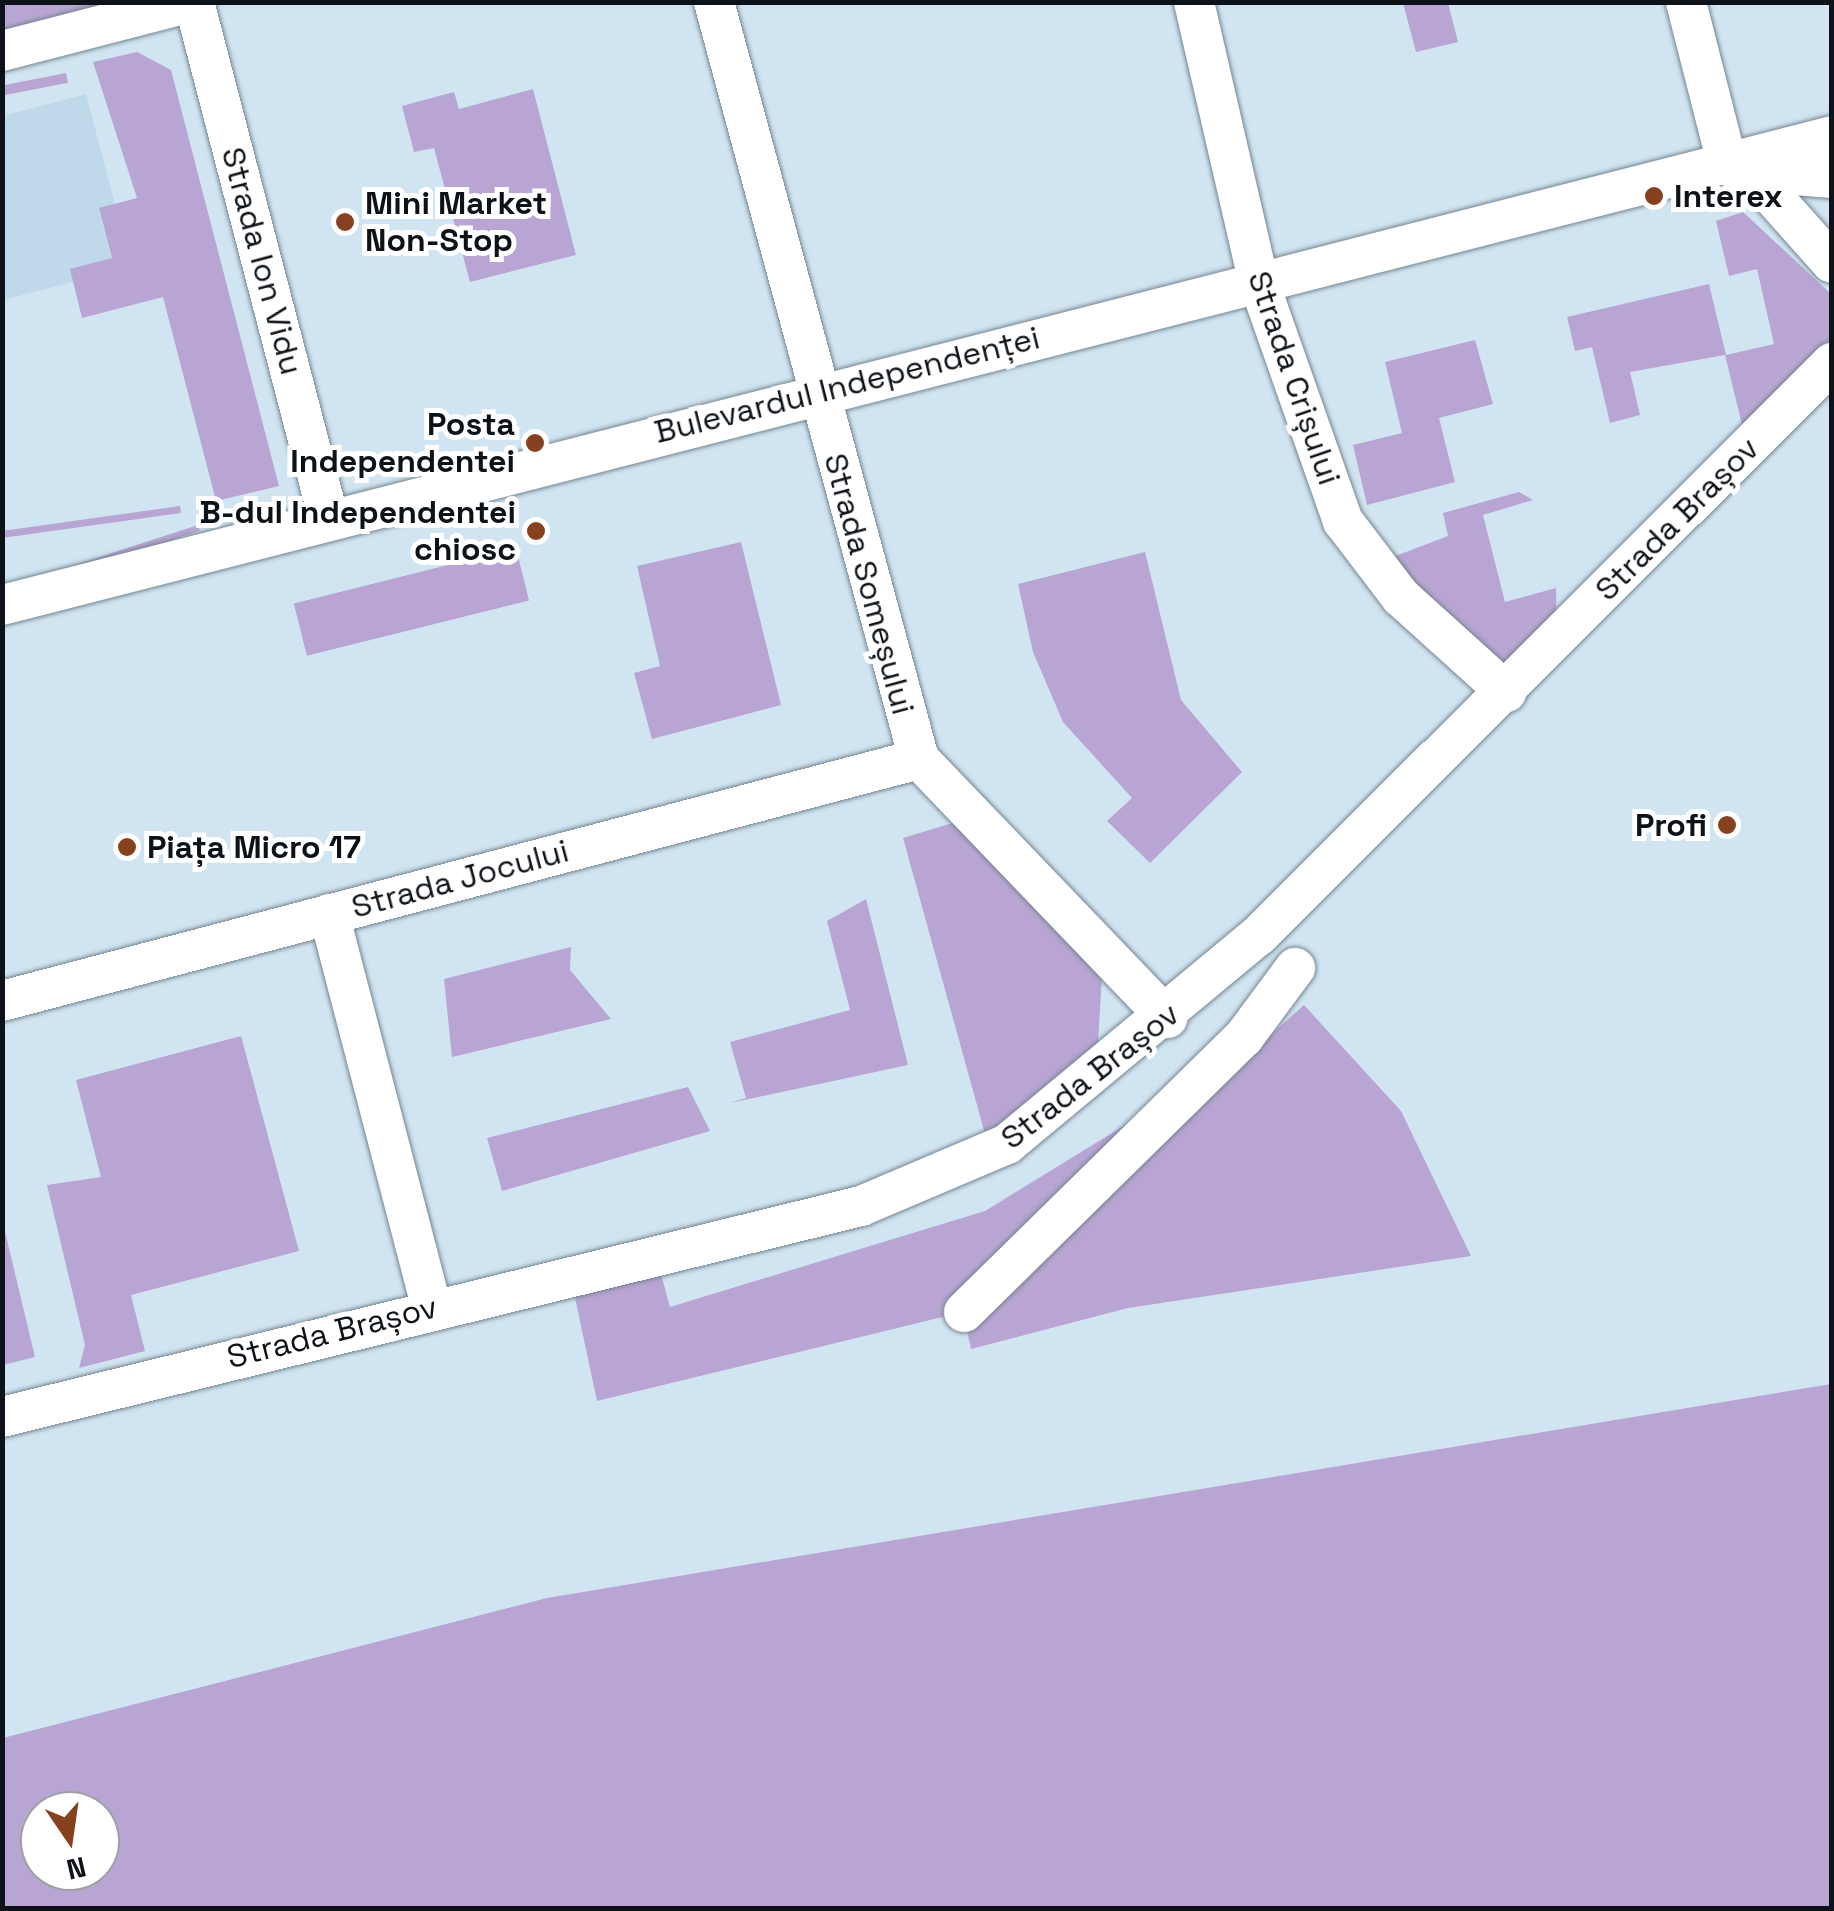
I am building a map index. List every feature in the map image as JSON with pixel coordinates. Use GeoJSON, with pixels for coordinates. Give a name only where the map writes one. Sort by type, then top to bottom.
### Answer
{"type":"FeatureCollection","features":[{"type":"Feature","properties":{"kind":"street"},"geometry":{"type":"LineString","coordinates":[[2,50],[193,2]]}},
{"type":"Feature","properties":{"kind":"street","name":"Strada Ion Vidu"},"geometry":{"type":"LineString","coordinates":[[193,2],[329,520]]}},
{"type":"Feature","properties":{"kind":"street","name":"Strada Someșului"},"geometry":{"type":"LineString","coordinates":[[714,2],[919,759],[1167,1018]]}},
{"type":"Feature","properties":{"kind":"street","name":"Strada Crișului"},"geometry":{"type":"LineString","coordinates":[[1194,2],[1258,280],[1349,535],[1402,597],[1506,692]]}},
{"type":"Feature","properties":{"kind":"street"},"geometry":{"type":"LineString","coordinates":[[1686,2],[1723,165],[1832,263]]}},
{"type":"Feature","properties":{"kind":"street","name":"Bulevardul Independenței"},"geometry":{"type":"LineString","coordinates":[[2,606],[819,392],[1832,136]]}},
{"type":"Feature","properties":{"kind":"street","name":"Bulevardul Independenței"},"geometry":{"type":"LineString","coordinates":[[1723,165],[1832,178]]}},
{"type":"Feature","properties":{"kind":"street","name":"Strada Brașov"},"geometry":{"type":"LineString","coordinates":[[2,1417],[431,1306],[861,1206],[943,1176],[1007,1144],[1167,1018],[1506,692],[1832,363]]}},
{"type":"Feature","properties":{"kind":"street","name":"Strada Jocului"},"geometry":{"type":"LineString","coordinates":[[2,1000],[919,759]]}},
{"type":"Feature","properties":{"kind":"street"},"geometry":{"type":"LineString","coordinates":[[328,914],[431,1306]]}},
{"type":"Feature","properties":{"kind":"street"},"geometry":{"type":"LineString","coordinates":[[964,1312],[1244,1038],[1295,968]]}},
{"type":"Feature","properties":{"kind":"shaded area"},"geometry":{"type":"Polygon","coordinates":[[[3,3],[156,3],[3,51],[3,3]]]}},
{"type":"Feature","properties":{"kind":"shaded area"},"geometry":{"type":"Polygon","coordinates":[[[1403,3],[1448,3],[1458,42],[1416,52],[1403,3]]]}},
{"type":"Feature","properties":{"kind":"shaded area"},"geometry":{"type":"Polygon","coordinates":[[[137,52],[171,70],[279,486],[216,501],[163,297],[82,318],[70,269],[112,258],[99,208],[137,198],[93,62],[137,52]]]}},
{"type":"Feature","properties":{"kind":"shaded area"},"geometry":{"type":"Polygon","coordinates":[[[66,73],[68,83],[4,95],[2,85],[66,73]]]}},
{"type":"Feature","properties":{"kind":"shaded area"},"geometry":{"type":"Polygon","coordinates":[[[533,89],[576,255],[470,282],[434,148],[414,152],[402,106],[454,92],[459,109],[533,89]]]}},
{"type":"Feature","properties":{"kind":"shaded area"},"geometry":{"type":"Polygon","coordinates":[[[86,94],[115,204],[99,209],[115,271],[3,300],[3,116],[86,94]]]}},
{"type":"Feature","properties":{"kind":"shaded area"},"geometry":{"type":"Polygon","coordinates":[[[1743,212],[1831,294],[1831,348],[1745,437],[1725,355],[1630,372],[1640,415],[1610,423],[1592,347],[1575,351],[1567,317],[1709,284],[1726,355],[1774,344],[1757,269],[1729,276],[1716,221],[1743,212]]]}},
{"type":"Feature","properties":{"kind":"shaded area"},"geometry":{"type":"Polygon","coordinates":[[[1475,340],[1493,404],[1439,418],[1455,482],[1367,505],[1353,445],[1402,433],[1385,362],[1475,340]]]}},
{"type":"Feature","properties":{"kind":"shaded area"},"geometry":{"type":"Polygon","coordinates":[[[1519,492],[1533,500],[1483,515],[1505,602],[1556,588],[1557,640],[1506,692],[1372,565],[1448,536],[1443,513],[1519,492]]]}},
{"type":"Feature","properties":{"kind":"shaded area"},"geometry":{"type":"Polygon","coordinates":[[[180,506],[181,513],[2,538],[2,531],[180,506]]]}},
{"type":"Feature","properties":{"kind":"shaded area"},"geometry":{"type":"Polygon","coordinates":[[[198,525],[200,531],[8,593],[6,587],[198,525]]]}},
{"type":"Feature","properties":{"kind":"shaded area"},"geometry":{"type":"Polygon","coordinates":[[[741,542],[781,705],[652,739],[634,673],[660,666],[637,566],[741,542]]]}},
{"type":"Feature","properties":{"kind":"shaded area"},"geometry":{"type":"Polygon","coordinates":[[[516,548],[529,600],[307,656],[294,603],[516,548]]]}},
{"type":"Feature","properties":{"kind":"shaded area"},"geometry":{"type":"Polygon","coordinates":[[[1145,552],[1181,700],[1242,772],[1150,863],[1107,821],[1132,798],[1063,722],[1033,652],[1018,584],[1145,552]]]}},
{"type":"Feature","properties":{"kind":"shaded area"},"geometry":{"type":"Polygon","coordinates":[[[956,822],[1102,976],[1097,1059],[985,1134],[903,838],[956,822]]]}},
{"type":"Feature","properties":{"kind":"shaded area"},"geometry":{"type":"Polygon","coordinates":[[[866,899],[908,1065],[730,1103],[746,1098],[730,1042],[850,1010],[827,921],[866,899]]]}},
{"type":"Feature","properties":{"kind":"shaded area"},"geometry":{"type":"Polygon","coordinates":[[[571,947],[570,970],[611,1019],[452,1057],[444,979],[571,947]]]}},
{"type":"Feature","properties":{"kind":"shaded area"},"geometry":{"type":"Polygon","coordinates":[[[1304,1005],[1401,1111],[1471,1256],[1128,1308],[971,1349],[963,1312],[597,1401],[574,1293],[661,1274],[670,1307],[985,1211],[1138,1117],[1168,1127],[1304,1005]]]}},
{"type":"Feature","properties":{"kind":"shaded area"},"geometry":{"type":"Polygon","coordinates":[[[241,1036],[299,1251],[131,1295],[145,1351],[79,1368],[85,1345],[47,1185],[101,1177],[76,1080],[241,1036]]]}},
{"type":"Feature","properties":{"kind":"shaded area"},"geometry":{"type":"Polygon","coordinates":[[[688,1087],[710,1131],[502,1191],[487,1138],[688,1087]]]}},
{"type":"Feature","properties":{"kind":"shaded area"},"geometry":{"type":"Polygon","coordinates":[[[2,1219],[35,1357],[3,1365],[2,1364],[2,1219]]]}},
{"type":"Feature","properties":{"kind":"shaded area"},"geometry":{"type":"Polygon","coordinates":[[[1831,1384],[1831,1908],[3,1908],[3,1738],[547,1598],[1831,1384]]]}},
{"type":"Feature","properties":{"kind":"place","name":"Interex"},"geometry":{"type":"Point","coordinates":[1654,196]}},
{"type":"Feature","properties":{"kind":"place","name":"Mini Market Non-Stop"},"geometry":{"type":"Point","coordinates":[345,222]}},
{"type":"Feature","properties":{"kind":"place","name":"Posta Independentei"},"geometry":{"type":"Point","coordinates":[535,443]}},
{"type":"Feature","properties":{"kind":"place","name":"B-dul Independentei chiosc"},"geometry":{"type":"Point","coordinates":[536,531]}},
{"type":"Feature","properties":{"kind":"place","name":"Profi"},"geometry":{"type":"Point","coordinates":[1727,825]}},
{"type":"Feature","properties":{"kind":"place","name":"Piața Micro 17"},"geometry":{"type":"Point","coordinates":[127,847]}}]}
